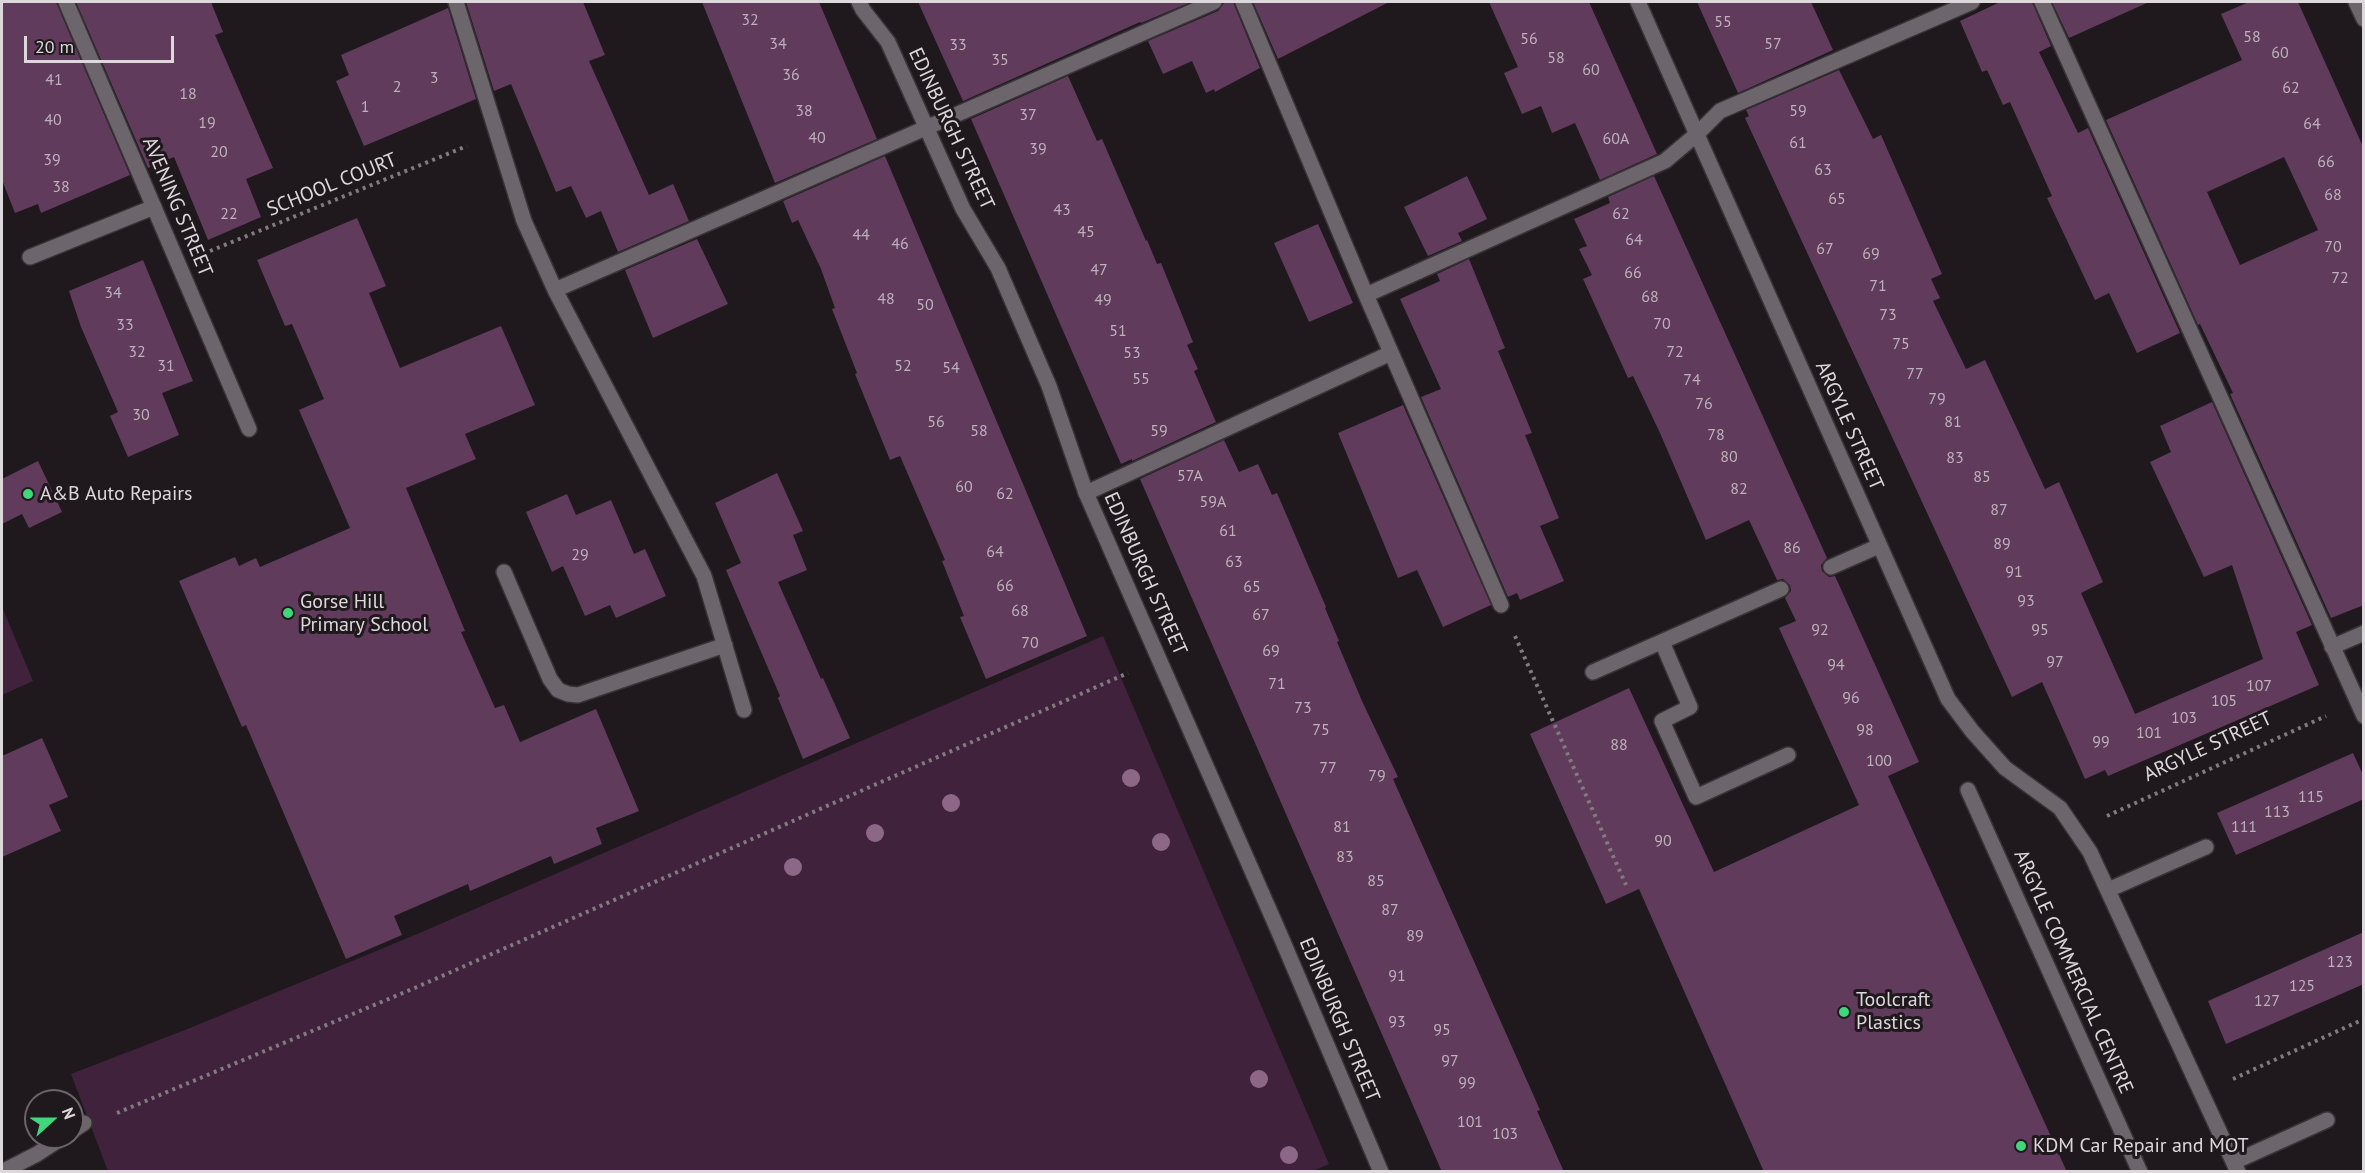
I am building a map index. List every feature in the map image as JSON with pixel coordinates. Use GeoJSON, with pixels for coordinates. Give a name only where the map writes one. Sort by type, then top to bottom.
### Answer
{"type":"FeatureCollection","features":[{"type":"Feature","properties":{"kind":"street","name":"AVENING STREET"},"geometry":{"type":"LineString","coordinates":[[66,2],[249,429]]}},
{"type":"Feature","properties":{"kind":"street"},"geometry":{"type":"LineString","coordinates":[[456,2],[524,221],[555,290],[704,576],[744,710]]}},
{"type":"Feature","properties":{"kind":"street","name":"EDINBURGH STREET"},"geometry":{"type":"LineString","coordinates":[[859,2],[888,42],[963,209],[998,268],[1049,386],[1086,493],[1381,1172]]}},
{"type":"Feature","properties":{"kind":"street"},"geometry":{"type":"LineString","coordinates":[[555,290],[1214,2]]}},
{"type":"Feature","properties":{"kind":"street"},"geometry":{"type":"LineString","coordinates":[[1243,2],[1366,296],[1501,605]]}},
{"type":"Feature","properties":{"kind":"street","name":"ARGYLE STREET"},"geometry":{"type":"LineString","coordinates":[[1638,2],[1948,699],[1972,731],[2005,768],[2060,808],[2090,852],[2236,1167]]}},
{"type":"Feature","properties":{"kind":"street"},"geometry":{"type":"LineString","coordinates":[[1366,296],[1665,161],[1720,111],[1972,2]]}},
{"type":"Feature","properties":{"kind":"street"},"geometry":{"type":"LineString","coordinates":[[2042,2],[2360,709]]}},
{"type":"Feature","properties":{"kind":"street"},"geometry":{"type":"LineString","coordinates":[[2356,2],[2364,19]]}},
{"type":"Feature","properties":{"kind":"street"},"geometry":{"type":"LineString","coordinates":[[30,257],[154,207]]}},
{"type":"Feature","properties":{"kind":"street"},"geometry":{"type":"LineString","coordinates":[[1086,493],[1391,354]]}},
{"type":"Feature","properties":{"kind":"street"},"geometry":{"type":"LineString","coordinates":[[1832,567],[1879,546]]}},
{"type":"Feature","properties":{"kind":"street"},"geometry":{"type":"LineString","coordinates":[[504,572],[550,679],[558,690],[568,694],[578,695],[724,645]]}},
{"type":"Feature","properties":{"kind":"street"},"geometry":{"type":"LineString","coordinates":[[1593,672],[1781,589]]}},
{"type":"Feature","properties":{"kind":"street"},"geometry":{"type":"LineString","coordinates":[[2332,647],[2364,633]]}},
{"type":"Feature","properties":{"kind":"street"},"geometry":{"type":"LineString","coordinates":[[1662,642],[1690,707],[1662,721],[1696,797],[1788,755]]}},
{"type":"Feature","properties":{"kind":"street","name":"ARGYLE COMMERCIAL CENTRE"},"geometry":{"type":"LineString","coordinates":[[1968,790],[2140,1172]]}},
{"type":"Feature","properties":{"kind":"street"},"geometry":{"type":"LineString","coordinates":[[2108,890],[2206,847]]}},
{"type":"Feature","properties":{"kind":"street"},"geometry":{"type":"LineString","coordinates":[[2236,1167],[2327,1120]]}},
{"type":"Feature","properties":{"kind":"street"},"geometry":{"type":"LineString","coordinates":[[2,1172],[45,1149]]}},
{"type":"Feature","properties":{"kind":"path","name":"SCHOOL COURT"},"geometry":{"type":"LineString","coordinates":[[179,263],[496,134]]}},
{"type":"Feature","properties":{"kind":"path"},"geometry":{"type":"LineString","coordinates":[[1501,605],[1626,885]]}},
{"type":"Feature","properties":{"kind":"path"},"geometry":{"type":"LineString","coordinates":[[84,1125],[417,987],[1159,660]]}},
{"type":"Feature","properties":{"kind":"path","name":"ARGYLE STREET"},"geometry":{"type":"LineString","coordinates":[[2076,830],[2360,709]]}},
{"type":"Feature","properties":{"kind":"path"},"geometry":{"type":"LineString","coordinates":[[2202,1093],[2364,1019]]}},
{"type":"Feature","properties":{"kind":"shaded area"},"geometry":{"type":"Polygon","coordinates":[[[2,607],[33,681],[2,695],[2,607]]]}},
{"type":"Feature","properties":{"kind":"shaded area"},"geometry":{"type":"Polygon","coordinates":[[[1103,636],[1329,1164],[1311,1172],[108,1171],[84,1108],[84,1089],[77,1089],[71,1074],[190,1028],[415,935],[1103,636]]]}},
{"type":"Feature","properties":{"kind":"building"},"geometry":{"type":"Polygon","coordinates":[[[2,2],[56,2],[130,175],[41,213],[38,204],[15,213],[2,180],[2,2]]]}},
{"type":"Feature","properties":{"kind":"building"},"geometry":{"type":"Polygon","coordinates":[[[76,2],[211,2],[223,32],[215,35],[273,168],[246,179],[261,217],[208,240],[174,157],[148,168],[76,2]]]}},
{"type":"Feature","properties":{"kind":"building"},"geometry":{"type":"Polygon","coordinates":[[[466,2],[583,2],[605,55],[589,61],[649,195],[673,184],[689,221],[618,252],[601,211],[586,218],[571,186],[556,192],[511,84],[494,91],[466,2]]]}},
{"type":"Feature","properties":{"kind":"building"},"geometry":{"type":"Polygon","coordinates":[[[702,2],[819,2],[877,139],[775,183],[702,2]]]}},
{"type":"Feature","properties":{"kind":"building"},"geometry":{"type":"Polygon","coordinates":[[[918,2],[1191,2],[1140,22],[963,101],[918,2]]]}},
{"type":"Feature","properties":{"kind":"building"},"geometry":{"type":"Polygon","coordinates":[[[1233,2],[1260,68],[1215,92],[1214,89],[1206,93],[1192,61],[1163,74],[1148,41],[1218,11],[1224,3],[1233,2]]]}},
{"type":"Feature","properties":{"kind":"building"},"geometry":{"type":"Polygon","coordinates":[[[1253,2],[1389,2],[1278,59],[1253,2]]]}},
{"type":"Feature","properties":{"kind":"building"},"geometry":{"type":"Polygon","coordinates":[[[1489,2],[1589,2],[1657,154],[1600,180],[1575,123],[1552,133],[1541,106],[1522,114],[1504,73],[1518,67],[1489,2]]]}},
{"type":"Feature","properties":{"kind":"building"},"geometry":{"type":"Polygon","coordinates":[[[1697,2],[1811,2],[1833,50],[1738,93],[1697,2]]]}},
{"type":"Feature","properties":{"kind":"building"},"geometry":{"type":"Polygon","coordinates":[[[2000,2],[2032,2],[2051,46],[2039,52],[2078,133],[2088,128],[2180,333],[2137,353],[2109,293],[2095,300],[2047,198],[2052,196],[2010,102],[2003,105],[1987,70],[1982,72],[1960,21],[2000,2]]]}},
{"type":"Feature","properties":{"kind":"building"},"geometry":{"type":"Polygon","coordinates":[[[2052,2],[2149,2],[2069,38],[2052,2]]]}},
{"type":"Feature","properties":{"kind":"building"},"geometry":{"type":"Polygon","coordinates":[[[2249,2],[2298,2],[2364,149],[2364,605],[2331,618],[2230,394],[2233,393],[2200,324],[2198,325],[2106,120],[2242,60],[2221,14],[2249,2]],[[2284,157],[2207,192],[2240,265],[2318,230],[2284,157]]]}},
{"type":"Feature","properties":{"kind":"building"},"geometry":{"type":"Polygon","coordinates":[[[448,8],[476,99],[364,146],[336,81],[349,75],[341,55],[448,8]]]}},
{"type":"Feature","properties":{"kind":"building"},"geometry":{"type":"Polygon","coordinates":[[[1839,70],[1873,139],[1881,135],[1942,274],[1931,279],[1940,298],[1933,301],[1966,369],[1985,360],[2045,489],[2059,482],[2103,582],[2081,593],[2135,714],[2263,659],[2232,565],[2204,577],[2150,462],[2171,452],[2160,426],[2212,402],[2312,625],[2296,632],[2319,685],[2108,776],[2105,770],[2085,779],[2042,682],[2012,697],[1745,118],[1749,116],[1746,110],[1839,70]]]}},
{"type":"Feature","properties":{"kind":"building"},"geometry":{"type":"Polygon","coordinates":[[[1068,76],[1097,141],[1102,139],[1157,264],[1161,263],[1193,342],[1187,345],[1198,369],[1194,371],[1216,422],[1121,464],[971,119],[1068,76]]]}},
{"type":"Feature","properties":{"kind":"building"},"geometry":{"type":"Polygon","coordinates":[[[885,156],[1087,636],[986,679],[960,617],[964,616],[942,561],[945,560],[900,456],[890,460],[855,374],[857,373],[832,309],[835,308],[821,269],[798,220],[792,223],[783,201],[885,156]]]}},
{"type":"Feature","properties":{"kind":"building"},"geometry":{"type":"Polygon","coordinates":[[[1467,176],[1487,219],[1458,233],[1462,241],[1428,256],[1404,207],[1467,176]]]}},
{"type":"Feature","properties":{"kind":"building"},"geometry":{"type":"Polygon","coordinates":[[[1654,176],[1827,558],[1821,565],[1822,571],[1829,577],[1835,576],[1919,762],[1888,776],[2067,1172],[1764,1172],[1639,889],[1606,904],[1530,734],[1629,688],[1714,872],[1859,805],[1779,628],[1796,621],[1785,598],[1791,591],[1790,585],[1783,579],[1777,580],[1749,520],[1706,540],[1660,433],[1633,376],[1628,378],[1583,279],[1592,275],[1579,249],[1587,246],[1574,219],[1610,203],[1608,197],[1654,176]]]}},
{"type":"Feature","properties":{"kind":"building"},"geometry":{"type":"Polygon","coordinates":[[[357,218],[386,286],[369,293],[400,368],[501,326],[535,405],[465,434],[476,459],[406,488],[465,631],[461,632],[495,708],[504,705],[520,742],[596,709],[639,811],[596,828],[602,844],[554,864],[551,856],[470,891],[468,884],[394,916],[402,935],[346,959],[246,725],[242,727],[179,581],[235,557],[239,566],[256,558],[260,567],[350,528],[299,410],[324,399],[292,324],[285,326],[257,260],[357,218]]]}},
{"type":"Feature","properties":{"kind":"building"},"geometry":{"type":"Polygon","coordinates":[[[1318,224],[1353,303],[1309,322],[1274,243],[1318,224]]]}},
{"type":"Feature","properties":{"kind":"building"},"geometry":{"type":"Polygon","coordinates":[[[697,239],[728,304],[653,338],[625,270],[697,239]]]}},
{"type":"Feature","properties":{"kind":"building"},"geometry":{"type":"Polygon","coordinates":[[[1469,259],[1505,348],[1498,351],[1532,433],[1525,435],[1559,518],[1540,526],[1564,581],[1520,600],[1517,593],[1508,597],[1421,397],[1441,389],[1400,299],[1440,281],[1437,274],[1469,259]]]}},
{"type":"Feature","properties":{"kind":"building"},"geometry":{"type":"Polygon","coordinates":[[[143,260],[193,381],[162,393],[179,435],[128,457],[110,416],[118,412],[81,327],[69,291],[143,260]]]}},
{"type":"Feature","properties":{"kind":"building"},"geometry":{"type":"Polygon","coordinates":[[[1403,405],[1491,605],[1443,627],[1417,570],[1398,578],[1338,433],[1403,405]]]}},
{"type":"Feature","properties":{"kind":"building"},"geometry":{"type":"Polygon","coordinates":[[[1224,440],[1239,472],[1258,464],[1272,495],[1277,493],[1326,607],[1339,641],[1337,642],[1362,701],[1398,777],[1393,779],[1540,1110],[1537,1111],[1564,1172],[1442,1172],[1140,479],[1224,440]]]}},
{"type":"Feature","properties":{"kind":"building","name":"A&B Auto Repairs"},"geometry":{"type":"Polygon","coordinates":[[[38,461],[62,512],[29,528],[22,514],[2,524],[2,479],[38,461]]]}},
{"type":"Feature","properties":{"kind":"building"},"geometry":{"type":"Polygon","coordinates":[[[777,473],[803,531],[793,535],[807,570],[778,582],[850,738],[803,759],[778,698],[780,696],[726,570],[741,563],[715,503],[777,473]]]}},
{"type":"Feature","properties":{"kind":"building"},"geometry":{"type":"Polygon","coordinates":[[[567,494],[576,515],[611,500],[634,554],[645,549],[666,596],[616,618],[610,605],[585,616],[563,566],[552,572],[526,512],[567,494]]]}},
{"type":"Feature","properties":{"kind":"building"},"geometry":{"type":"Polygon","coordinates":[[[42,738],[68,797],[49,805],[61,831],[2,857],[2,756],[42,738]]]}},
{"type":"Feature","properties":{"kind":"building"},"geometry":{"type":"Polygon","coordinates":[[[2353,753],[2364,777],[2364,799],[2236,855],[2217,813],[2353,753]]]}},
{"type":"Feature","properties":{"kind":"building"},"geometry":{"type":"Polygon","coordinates":[[[2364,932],[2364,984],[2226,1044],[2208,1001],[2364,932]]]}},
{"type":"Feature","properties":{"kind":"place","name":"A&B Auto Repairs"},"geometry":{"type":"Point","coordinates":[28,494]}},
{"type":"Feature","properties":{"kind":"place","name":"Gorse Hill Primary School"},"geometry":{"type":"Point","coordinates":[288,613]}},
{"type":"Feature","properties":{"kind":"place","name":"Toolcraft Plastics"},"geometry":{"type":"Point","coordinates":[1844,1012]}},
{"type":"Feature","properties":{"kind":"place","name":"KDM Car Repair and MOT"},"geometry":{"type":"Point","coordinates":[2021,1146]}}]}
